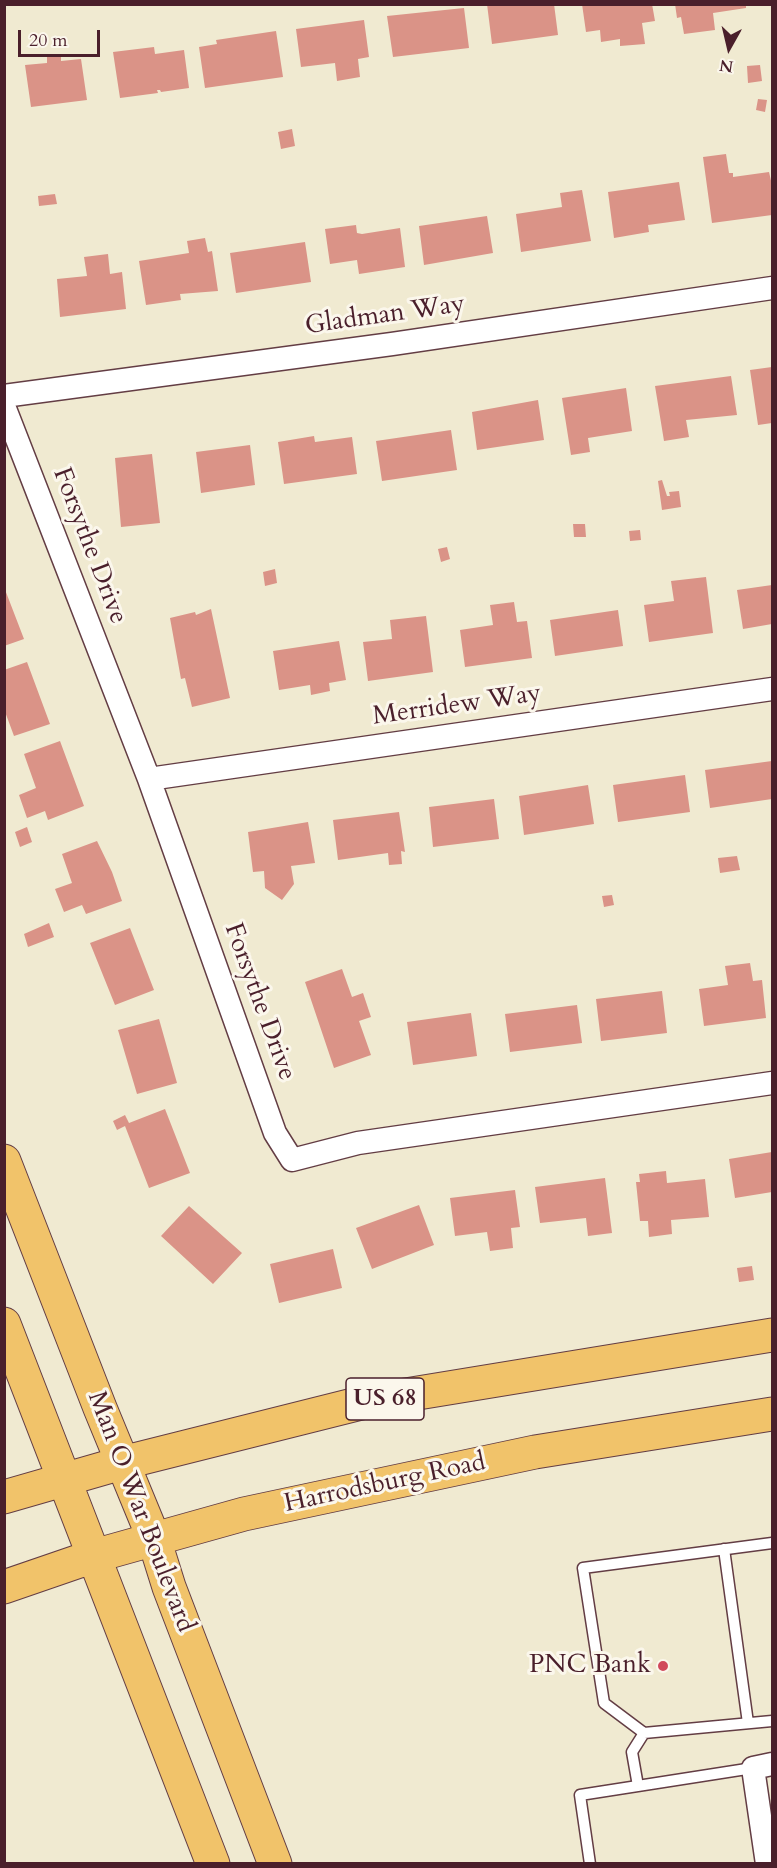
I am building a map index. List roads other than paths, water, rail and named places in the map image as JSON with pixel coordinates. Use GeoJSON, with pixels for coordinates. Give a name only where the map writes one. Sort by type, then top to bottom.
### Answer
{"type":"FeatureCollection","features":[{"type":"Feature","properties":{"kind":"main road","name":"Man O War Boulevard"},"geometry":{"type":"LineString","coordinates":[[4,1161],[154,1539],[169,1587],[275,1863]]}},
{"type":"Feature","properties":{"kind":"main road"},"geometry":{"type":"LineString","coordinates":[[4,1324],[213,1863]]}},
{"type":"Feature","properties":{"kind":"main road","name":"US 68"},"geometry":{"type":"LineString","coordinates":[[4,1497],[122,1463],[369,1401],[772,1335]]}},
{"type":"Feature","properties":{"kind":"main road","name":"Harrodsburg Road"},"geometry":{"type":"LineString","coordinates":[[4,1587],[94,1556],[244,1514],[536,1452],[772,1414]]}},
{"type":"Feature","properties":{"kind":"street","name":"Gladman Way"},"geometry":{"type":"LineString","coordinates":[[4,396],[392,344],[772,288]]}},
{"type":"Feature","properties":{"kind":"street","name":"Forsythe Drive"},"geometry":{"type":"LineString","coordinates":[[4,406],[149,779],[275,1132],[292,1160],[358,1143],[772,1083]]}},
{"type":"Feature","properties":{"kind":"street","name":"Merridew Way"},"geometry":{"type":"LineString","coordinates":[[149,779],[772,689]]}},
{"type":"Feature","properties":{"kind":"street"},"geometry":{"type":"LineString","coordinates":[[763,1766],[768,1850]]}},
{"type":"Feature","properties":{"kind":"lane"},"geometry":{"type":"LineString","coordinates":[[772,1543],[583,1568],[604,1703],[644,1733],[772,1721]]}},
{"type":"Feature","properties":{"kind":"lane"},"geometry":{"type":"LineString","coordinates":[[724,1549],[748,1723]]}},
{"type":"Feature","properties":{"kind":"lane"},"geometry":{"type":"LineString","coordinates":[[638,1786],[632,1752],[644,1733]]}},
{"type":"Feature","properties":{"kind":"lane"},"geometry":{"type":"LineString","coordinates":[[590,1863],[580,1795],[763,1766]]}},
{"type":"Feature","properties":{"kind":"place","name":"PNC Bank"},"geometry":{"type":"Point","coordinates":[663,1666]}}]}
